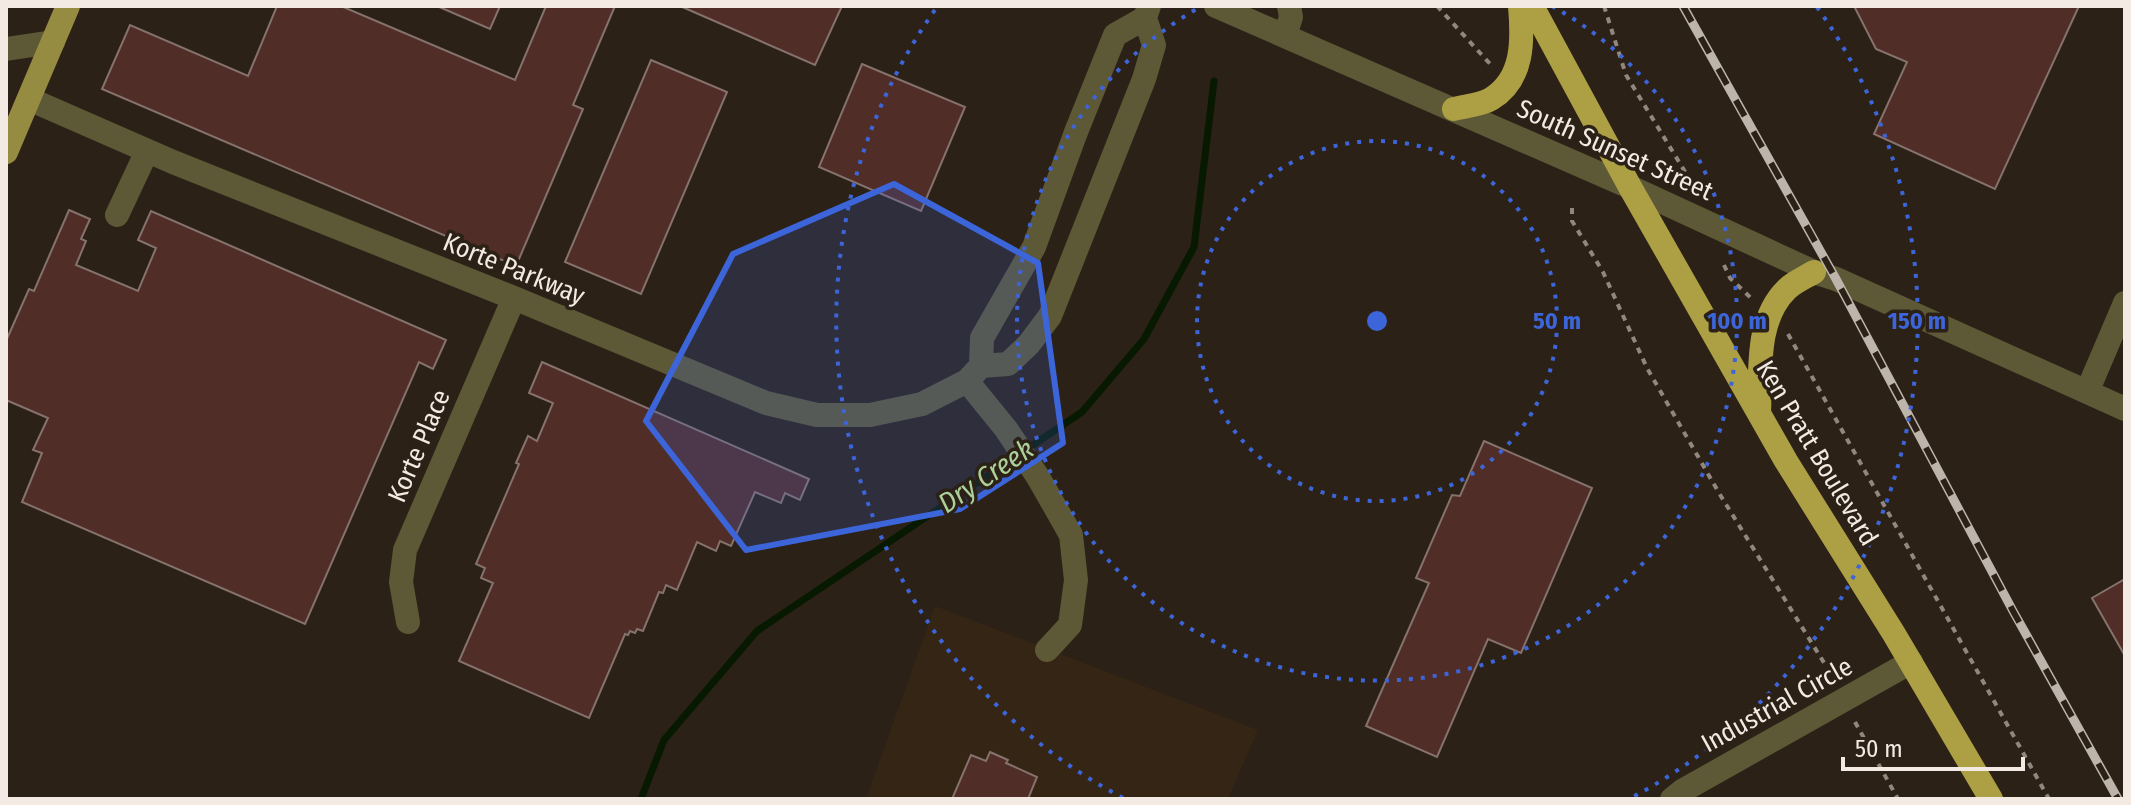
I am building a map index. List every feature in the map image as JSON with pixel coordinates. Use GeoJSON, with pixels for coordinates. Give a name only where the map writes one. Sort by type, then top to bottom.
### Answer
{"type":"FeatureCollection","features":[{"type":"Feature","properties":{"kind":"highway"},"geometry":{"type":"LineString","coordinates":[[1454,109],[1489,101],[1507,87],[1520,61],[1523,33],[1520,6]]}},
{"type":"Feature","properties":{"kind":"highway","name":"Ken Pratt Boulevard"},"geometry":{"type":"LineString","coordinates":[[1532,6],[1630,187],[1786,461],[1911,662],[1991,799]]}},
{"type":"Feature","properties":{"kind":"highway"},"geometry":{"type":"LineString","coordinates":[[1759,412],[1762,345],[1768,315],[1788,289],[1814,272]]}},
{"type":"Feature","properties":{"kind":"main road"},"geometry":{"type":"LineString","coordinates":[[6,152],[68,6]]}},
{"type":"Feature","properties":{"kind":"street","name":"South Sunset Street"},"geometry":{"type":"LineString","coordinates":[[1216,6],[2125,409]]}},
{"type":"Feature","properties":{"kind":"street"},"geometry":{"type":"LineString","coordinates":[[1285,36],[1291,17],[1289,6]]}},
{"type":"Feature","properties":{"kind":"street","name":"Korte Parkway"},"geometry":{"type":"LineString","coordinates":[[29,99],[147,151],[766,403],[817,415],[870,415],[922,404],[974,374],[1008,364],[1029,344],[1050,316],[1144,79],[1154,45],[1147,12],[1115,35],[1034,247],[982,338],[974,374]]}},
{"type":"Feature","properties":{"kind":"street"},"geometry":{"type":"LineString","coordinates":[[6,49],[53,42]]}},
{"type":"Feature","properties":{"kind":"street"},"geometry":{"type":"LineString","coordinates":[[117,215],[147,151]]}},
{"type":"Feature","properties":{"kind":"street","name":"South Sunset Street"},"geometry":{"type":"LineString","coordinates":[[1869,294],[1990,348]]}},
{"type":"Feature","properties":{"kind":"street","name":"Korte Place"},"geometry":{"type":"LineString","coordinates":[[408,622],[401,582],[405,550],[514,298]]}},
{"type":"Feature","properties":{"kind":"street"},"geometry":{"type":"LineString","coordinates":[[2087,392],[2125,303]]}},
{"type":"Feature","properties":{"kind":"street"},"geometry":{"type":"LineString","coordinates":[[974,374],[1071,535],[1076,580],[1070,625],[1047,650]]}},
{"type":"Feature","properties":{"kind":"street","name":"Industrial Circle"},"geometry":{"type":"LineString","coordinates":[[1672,799],[1911,662]]}},
{"type":"Feature","properties":{"kind":"path"},"geometry":{"type":"LineString","coordinates":[[1437,6],[1496,70]]}},
{"type":"Feature","properties":{"kind":"path"},"geometry":{"type":"LineString","coordinates":[[1604,6],[1626,75],[1687,175],[1687,184]]}},
{"type":"Feature","properties":{"kind":"path"},"geometry":{"type":"LineString","coordinates":[[1518,100],[1535,120]]}},
{"type":"Feature","properties":{"kind":"path"},"geometry":{"type":"LineString","coordinates":[[1572,208],[1572,221],[1603,272],[1647,368],[1719,493],[1826,666]]}},
{"type":"Feature","properties":{"kind":"path"},"geometry":{"type":"LineString","coordinates":[[1724,265],[1730,278],[1753,299]]}},
{"type":"Feature","properties":{"kind":"path"},"geometry":{"type":"LineString","coordinates":[[1787,332],[2049,799]]}},
{"type":"Feature","properties":{"kind":"path"},"geometry":{"type":"LineString","coordinates":[[1855,722],[1898,799]]}},
{"type":"Feature","properties":{"kind":"highlighted area"},"geometry":{"type":"Polygon","coordinates":[[[894,184],[1038,263],[1063,443],[960,509],[746,550],[646,421],[733,254],[894,184]]]}},
{"type":"Feature","properties":{"kind":"shaded area"},"geometry":{"type":"Polygon","coordinates":[[[935,606],[1258,730],[1228,799],[866,799],[935,606]]]}},
{"type":"Feature","properties":{"kind":"building"},"geometry":{"type":"Polygon","coordinates":[[[277,6],[341,6],[515,80],[546,6],[615,6],[573,105],[583,109],[516,266],[102,89],[130,25],[248,76],[277,6]]]}},
{"type":"Feature","properties":{"kind":"building"},"geometry":{"type":"Polygon","coordinates":[[[437,6],[500,6],[490,29],[437,6]]]}},
{"type":"Feature","properties":{"kind":"building"},"geometry":{"type":"Polygon","coordinates":[[[680,6],[842,6],[815,65],[680,6]]]}},
{"type":"Feature","properties":{"kind":"building"},"geometry":{"type":"Polygon","coordinates":[[[1854,6],[2079,6],[1995,189],[1874,134],[1907,62],[1876,49],[1854,6]]]}},
{"type":"Feature","properties":{"kind":"building"},"geometry":{"type":"Polygon","coordinates":[[[651,60],[727,92],[641,294],[565,262],[651,60]]]}},
{"type":"Feature","properties":{"kind":"building"},"geometry":{"type":"Polygon","coordinates":[[[862,64],[965,107],[921,211],[819,167],[862,64]]]}},
{"type":"Feature","properties":{"kind":"building"},"geometry":{"type":"Polygon","coordinates":[[[69,210],[90,219],[81,239],[86,241],[76,265],[138,291],[156,248],[138,240],[151,211],[446,340],[433,369],[419,362],[305,624],[22,502],[42,453],[33,450],[48,418],[6,400],[6,341],[29,289],[34,291],[69,210]]]}},
{"type":"Feature","properties":{"kind":"building"},"geometry":{"type":"Polygon","coordinates":[[[542,362],[809,479],[800,500],[785,493],[781,503],[755,492],[731,546],[720,541],[716,551],[697,542],[677,590],[666,585],[663,593],[659,592],[643,631],[637,629],[635,633],[630,631],[628,635],[625,634],[589,718],[459,661],[493,583],[481,578],[485,568],[476,564],[528,436],[537,441],[553,403],[529,393],[542,362]]]}},
{"type":"Feature","properties":{"kind":"building"},"geometry":{"type":"Polygon","coordinates":[[[1484,441],[1592,488],[1521,653],[1488,639],[1437,757],[1366,726],[1429,583],[1416,578],[1452,495],[1460,496],[1484,441]]]}},
{"type":"Feature","properties":{"kind":"building"},"geometry":{"type":"Polygon","coordinates":[[[2125,579],[2125,656],[2092,598],[2125,579]]]}},
{"type":"Feature","properties":{"kind":"building"},"geometry":{"type":"Polygon","coordinates":[[[990,752],[1037,777],[1028,799],[952,799],[971,755],[986,761],[990,752]]]}},
{"type":"Feature","properties":{"kind":"waterway","name":"Dry Creek"},"geometry":{"type":"LineString","coordinates":[[641,799],[664,740],[757,631],[1082,412],[1144,339],[1194,247],[1214,81]]}},
{"type":"Feature","properties":{"kind":"railway"},"geometry":{"type":"LineString","coordinates":[[1683,6],[1836,279],[2013,611],[2118,799]]}}]}
